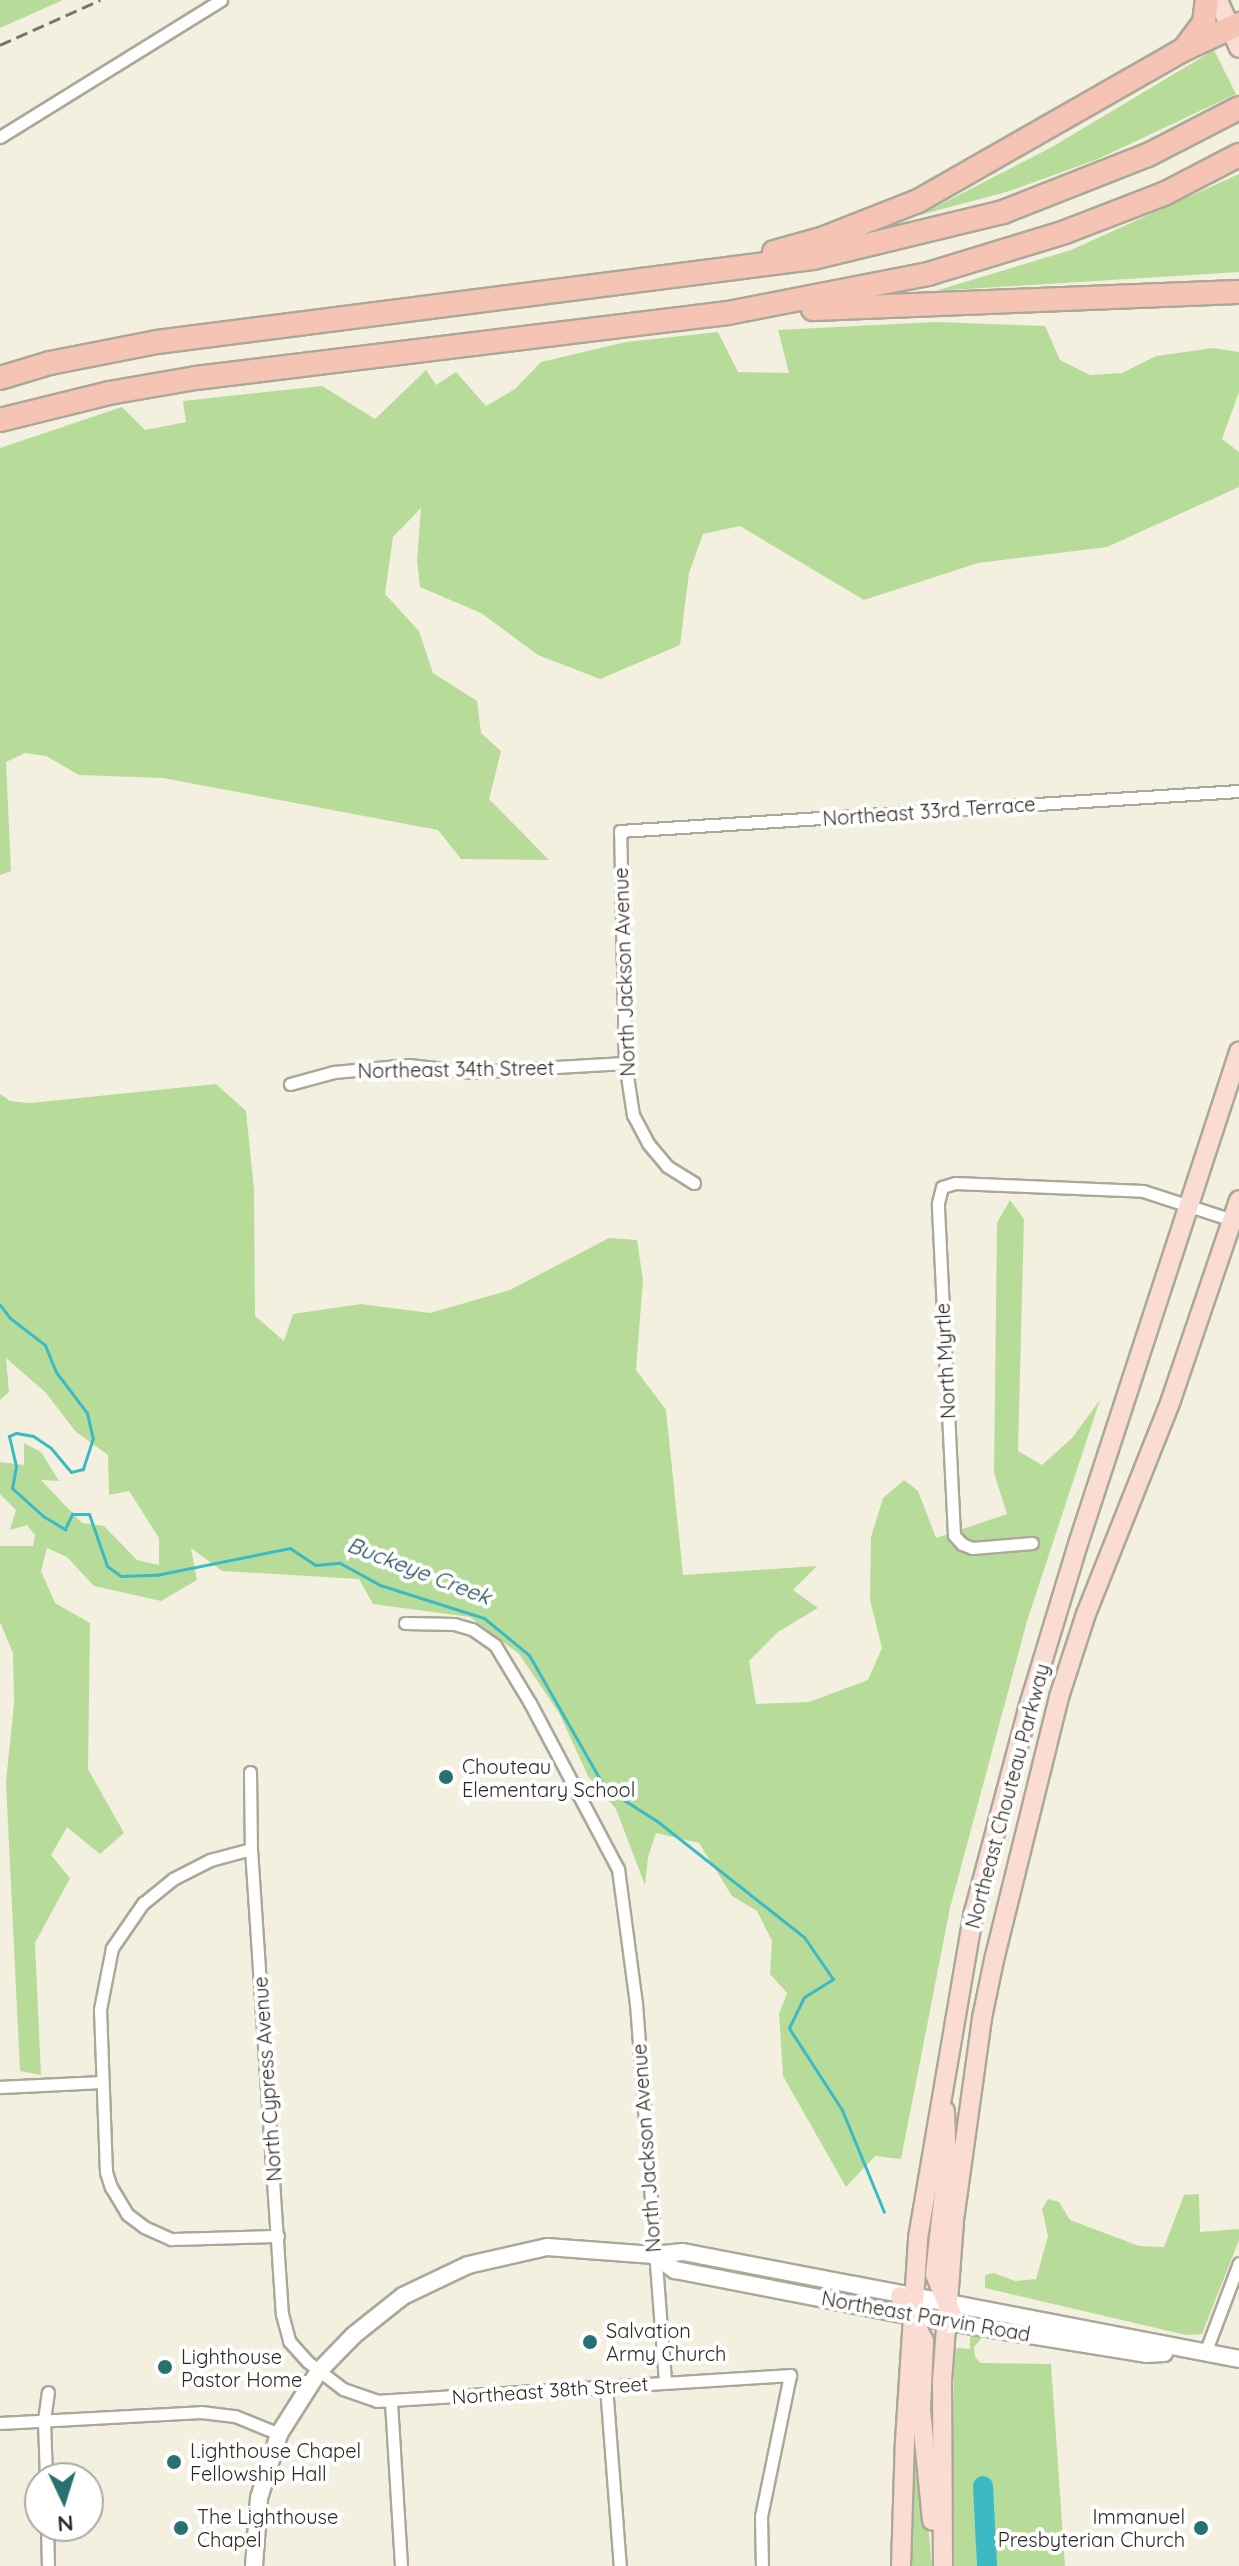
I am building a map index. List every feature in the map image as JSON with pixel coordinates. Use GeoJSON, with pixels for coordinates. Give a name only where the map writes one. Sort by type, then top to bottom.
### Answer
{"type":"FeatureCollection","features":[{"type":"Feature","properties":{"kind":"highway"},"geometry":{"type":"LineString","coordinates":[[1183,50],[1204,23],[1207,0]]}},
{"type":"Feature","properties":{"kind":"highway"},"geometry":{"type":"LineString","coordinates":[[715,269],[824,238],[918,201],[1183,50],[1236,34]]}},
{"type":"Feature","properties":{"kind":"highway"},"geometry":{"type":"LineString","coordinates":[[0,378],[50,363],[157,342],[813,258],[1003,212],[1148,155],[1235,110]]}},
{"type":"Feature","properties":{"kind":"highway"},"geometry":{"type":"LineString","coordinates":[[0,420],[109,393],[196,378],[728,313],[928,274],[1065,232],[1166,193],[1239,155]]}},
{"type":"Feature","properties":{"kind":"highway"},"geometry":{"type":"LineString","coordinates":[[728,313],[1239,292]]}},
{"type":"Feature","properties":{"kind":"main road"},"geometry":{"type":"LineString","coordinates":[[1218,0],[1236,34]]}},
{"type":"Feature","properties":{"kind":"main road","name":"Northeast Chouteau Parkway"},"geometry":{"type":"LineString","coordinates":[[901,2566],[909,2303],[942,2084],[991,1838],[1084,1526],[1239,1052]]}},
{"type":"Feature","properties":{"kind":"main road","name":"Northeast Chouteau Parkway"},"geometry":{"type":"LineString","coordinates":[[941,2566],[942,2381],[951,2316],[954,2220],[982,2018],[1031,1797],[1086,1614],[1171,1400],[1239,1200]]}},
{"type":"Feature","properties":{"kind":"main road"},"geometry":{"type":"LineString","coordinates":[[942,2084],[947,2165],[935,2274],[951,2316]]}},
{"type":"Feature","properties":{"kind":"main road","name":"Northeast Parvin Road"},"geometry":{"type":"LineString","coordinates":[[254,2566],[259,2498],[279,2434],[319,2371],[354,2335],[403,2296],[468,2265],[547,2247],[654,2255],[683,2252],[909,2303],[951,2316],[1146,2354],[1205,2353]]}},
{"type":"Feature","properties":{"kind":"main road","name":"Northeast Parvin Road"},"geometry":{"type":"LineString","coordinates":[[654,2255],[675,2270],[909,2303]]}},
{"type":"Feature","properties":{"kind":"main road"},"geometry":{"type":"LineString","coordinates":[[909,2303],[924,2341],[921,2410],[941,2566]]}},
{"type":"Feature","properties":{"kind":"main road","name":"Northeast Parvin Road"},"geometry":{"type":"LineString","coordinates":[[951,2316],[1239,2359]]}},
{"type":"Feature","properties":{"kind":"street"},"geometry":{"type":"LineString","coordinates":[[0,137],[221,0]]}},
{"type":"Feature","properties":{"kind":"street","name":"Northeast 33rd Terrace"},"geometry":{"type":"LineString","coordinates":[[620,831],[1239,791]]}},
{"type":"Feature","properties":{"kind":"street","name":"North Jackson Avenue"},"geometry":{"type":"LineString","coordinates":[[620,831],[625,1063],[633,1115],[648,1143],[667,1166],[694,1183]]}},
{"type":"Feature","properties":{"kind":"street","name":"Northeast 34th Street"},"geometry":{"type":"LineString","coordinates":[[290,1084],[334,1072],[409,1065],[470,1072],[625,1063]]}},
{"type":"Feature","properties":{"kind":"street","name":"North Myrtle"},"geometry":{"type":"LineString","coordinates":[[1032,1543],[972,1548],[954,1535],[938,1203],[942,1187],[955,1183],[1143,1191],[1190,1205]]}},
{"type":"Feature","properties":{"kind":"street"},"geometry":{"type":"LineString","coordinates":[[1190,1205],[1232,1220]]}},
{"type":"Feature","properties":{"kind":"street","name":"North Jackson Avenue"},"geometry":{"type":"LineString","coordinates":[[405,1623],[454,1624],[472,1629],[495,1645],[530,1703],[618,1869],[626,1916],[665,2382]]}},
{"type":"Feature","properties":{"kind":"street","name":"North Cypress Avenue"},"geometry":{"type":"LineString","coordinates":[[250,1772],[251,1849],[284,2331],[296,2352],[319,2371]]}},
{"type":"Feature","properties":{"kind":"street"},"geometry":{"type":"LineString","coordinates":[[251,1849],[210,1860],[173,1879],[143,1903],[112,1948],[104,1976],[100,2009],[106,2172],[127,2214],[144,2227],[171,2239],[278,2236]]}},
{"type":"Feature","properties":{"kind":"street"},"geometry":{"type":"LineString","coordinates":[[0,2087],[102,2082]]}},
{"type":"Feature","properties":{"kind":"street"},"geometry":{"type":"LineString","coordinates":[[1205,2353],[1239,2263]]}},
{"type":"Feature","properties":{"kind":"street","name":"Northeast 38th Street"},"geometry":{"type":"LineString","coordinates":[[319,2371],[352,2394],[391,2402],[790,2375],[761,2516],[762,2566]]}},
{"type":"Feature","properties":{"kind":"street"},"geometry":{"type":"LineString","coordinates":[[606,2386],[620,2566]]}},
{"type":"Feature","properties":{"kind":"street"},"geometry":{"type":"LineString","coordinates":[[45,2462],[44,2420],[48,2392]]}},
{"type":"Feature","properties":{"kind":"street"},"geometry":{"type":"LineString","coordinates":[[391,2402],[401,2566]]}},
{"type":"Feature","properties":{"kind":"street"},"geometry":{"type":"LineString","coordinates":[[0,2423],[212,2413],[235,2416],[279,2434]]}},
{"type":"Feature","properties":{"kind":"street"},"geometry":{"type":"LineString","coordinates":[[47,2542],[48,2566]]}},
{"type":"Feature","properties":{"kind":"green space"},"geometry":{"type":"Polygon","coordinates":[[[0,0],[63,0],[0,28],[0,0]]]}},
{"type":"Feature","properties":{"kind":"green space"},"geometry":{"type":"Polygon","coordinates":[[[1214,50],[1236,94],[1098,159],[1010,191],[920,215],[1052,147],[1214,50]]]}},
{"type":"Feature","properties":{"kind":"green space"},"geometry":{"type":"Polygon","coordinates":[[[1239,174],[1239,272],[935,291],[1071,250],[1239,174]]]}},
{"type":"Feature","properties":{"kind":"green space"},"geometry":{"type":"Polygon","coordinates":[[[935,322],[1045,326],[1060,360],[1090,375],[1122,373],[1156,356],[1213,348],[1239,352],[1239,392],[1222,439],[1239,452],[1239,487],[1107,547],[978,563],[864,600],[740,526],[703,534],[689,573],[680,645],[600,679],[538,655],[481,613],[420,587],[417,560],[421,508],[393,537],[385,594],[419,631],[433,673],[477,701],[481,733],[501,751],[489,799],[549,860],[461,859],[438,830],[163,778],[79,775],[46,756],[25,753],[6,762],[11,871],[0,875],[0,448],[122,407],[145,430],[186,422],[183,401],[322,386],[375,419],[426,370],[436,385],[456,372],[486,406],[515,389],[541,362],[626,342],[718,332],[738,372],[789,373],[778,330],[935,322]]]}},
{"type":"Feature","properties":{"kind":"green space"},"geometry":{"type":"Polygon","coordinates":[[[216,1084],[246,1111],[254,1190],[255,1316],[284,1341],[293,1314],[361,1304],[430,1313],[510,1290],[609,1238],[637,1240],[643,1280],[636,1370],[666,1410],[683,1575],[817,1566],[793,1590],[818,1608],[778,1632],[749,1661],[756,1704],[809,1702],[868,1680],[882,1648],[870,1600],[871,1537],[883,1498],[904,1480],[918,1491],[936,1538],[1007,1514],[994,1473],[997,1223],[1010,1200],[1024,1219],[1018,1451],[1042,1465],[1072,1438],[1100,1400],[1027,1621],[950,1908],[901,2159],[875,2156],[846,2187],[783,2076],[779,2014],[787,1993],[770,1974],[772,1941],[757,1911],[732,1896],[699,1843],[656,1833],[648,1857],[645,1885],[616,1809],[588,1776],[559,1713],[519,1654],[470,1617],[373,1604],[359,1579],[222,1571],[191,1548],[197,1580],[161,1601],[94,1586],[67,1557],[47,1548],[41,1571],[55,1603],[90,1623],[88,1769],[124,1833],[100,1854],[67,1827],[51,1855],[70,1878],[35,1943],[41,2075],[20,2071],[6,1782],[14,1703],[13,1653],[0,1622],[0,1546],[33,1546],[35,1535],[27,1525],[10,1530],[16,1510],[0,1494],[0,1462],[24,1465],[24,1443],[41,1452],[59,1481],[41,1480],[82,1523],[104,1526],[137,1560],[159,1565],[159,1538],[129,1491],[109,1495],[108,1455],[76,1432],[46,1393],[6,1358],[9,1392],[0,1400],[0,1094],[10,1101],[30,1103],[216,1084]]]}},
{"type":"Feature","properties":{"kind":"green space"},"geometry":{"type":"Polygon","coordinates":[[[1199,2194],[1200,2232],[1239,2229],[1239,2240],[1202,2334],[1186,2335],[985,2288],[985,2275],[994,2273],[1015,2281],[1036,2279],[1048,2236],[1042,2209],[1048,2199],[1059,2202],[1070,2220],[1139,2246],[1164,2247],[1184,2195],[1199,2194]]]}},
{"type":"Feature","properties":{"kind":"green space"},"geometry":{"type":"Polygon","coordinates":[[[984,2335],[974,2347],[975,2357],[981,2363],[1051,2364],[1065,2566],[952,2566],[954,2356],[957,2348],[970,2349],[970,2336],[984,2335]]]}},
{"type":"Feature","properties":{"kind":"green space"},"geometry":{"type":"Polygon","coordinates":[[[917,2411],[932,2566],[910,2566],[913,2429],[917,2411]]]}},
{"type":"Feature","properties":{"kind":"waterway","name":"Buckeye Creek"},"geometry":{"type":"LineString","coordinates":[[0,1305],[10,1318],[45,1345],[56,1372],[87,1413],[93,1438],[83,1469],[71,1472],[51,1448],[33,1436],[16,1433],[9,1436],[16,1466],[12,1488],[43,1516],[65,1529],[72,1514],[89,1514],[107,1566],[121,1576],[156,1575],[290,1548],[315,1565],[340,1563],[380,1585],[484,1618],[529,1655],[605,1788],[657,1821],[804,1937],[833,1979],[804,1997],[789,2028],[842,2110],[884,2212]]}},
{"type":"Feature","properties":{"kind":"waterway","name":"Buckeye Creek"},"geometry":{"type":"LineString","coordinates":[[983,2486],[987,2566]]}},
{"type":"Feature","properties":{"kind":"railway"},"geometry":{"type":"LineString","coordinates":[[0,45],[100,0]]}},
{"type":"Feature","properties":{"kind":"place","name":"Chouteau Elementary School"},"geometry":{"type":"Point","coordinates":[446,1777]}},
{"type":"Feature","properties":{"kind":"place","name":"Salvation Army Church"},"geometry":{"type":"Point","coordinates":[590,2342]}},
{"type":"Feature","properties":{"kind":"place","name":"Lighthouse Pastor Home"},"geometry":{"type":"Point","coordinates":[165,2367]}},
{"type":"Feature","properties":{"kind":"place","name":"Lighthouse Chapel Fellowship Hall"},"geometry":{"type":"Point","coordinates":[174,2462]}},
{"type":"Feature","properties":{"kind":"place","name":"The Lighthouse Chapel"},"geometry":{"type":"Point","coordinates":[181,2528]}},
{"type":"Feature","properties":{"kind":"place","name":"Immanuel Presbyterian Church"},"geometry":{"type":"Point","coordinates":[1201,2528]}}]}
